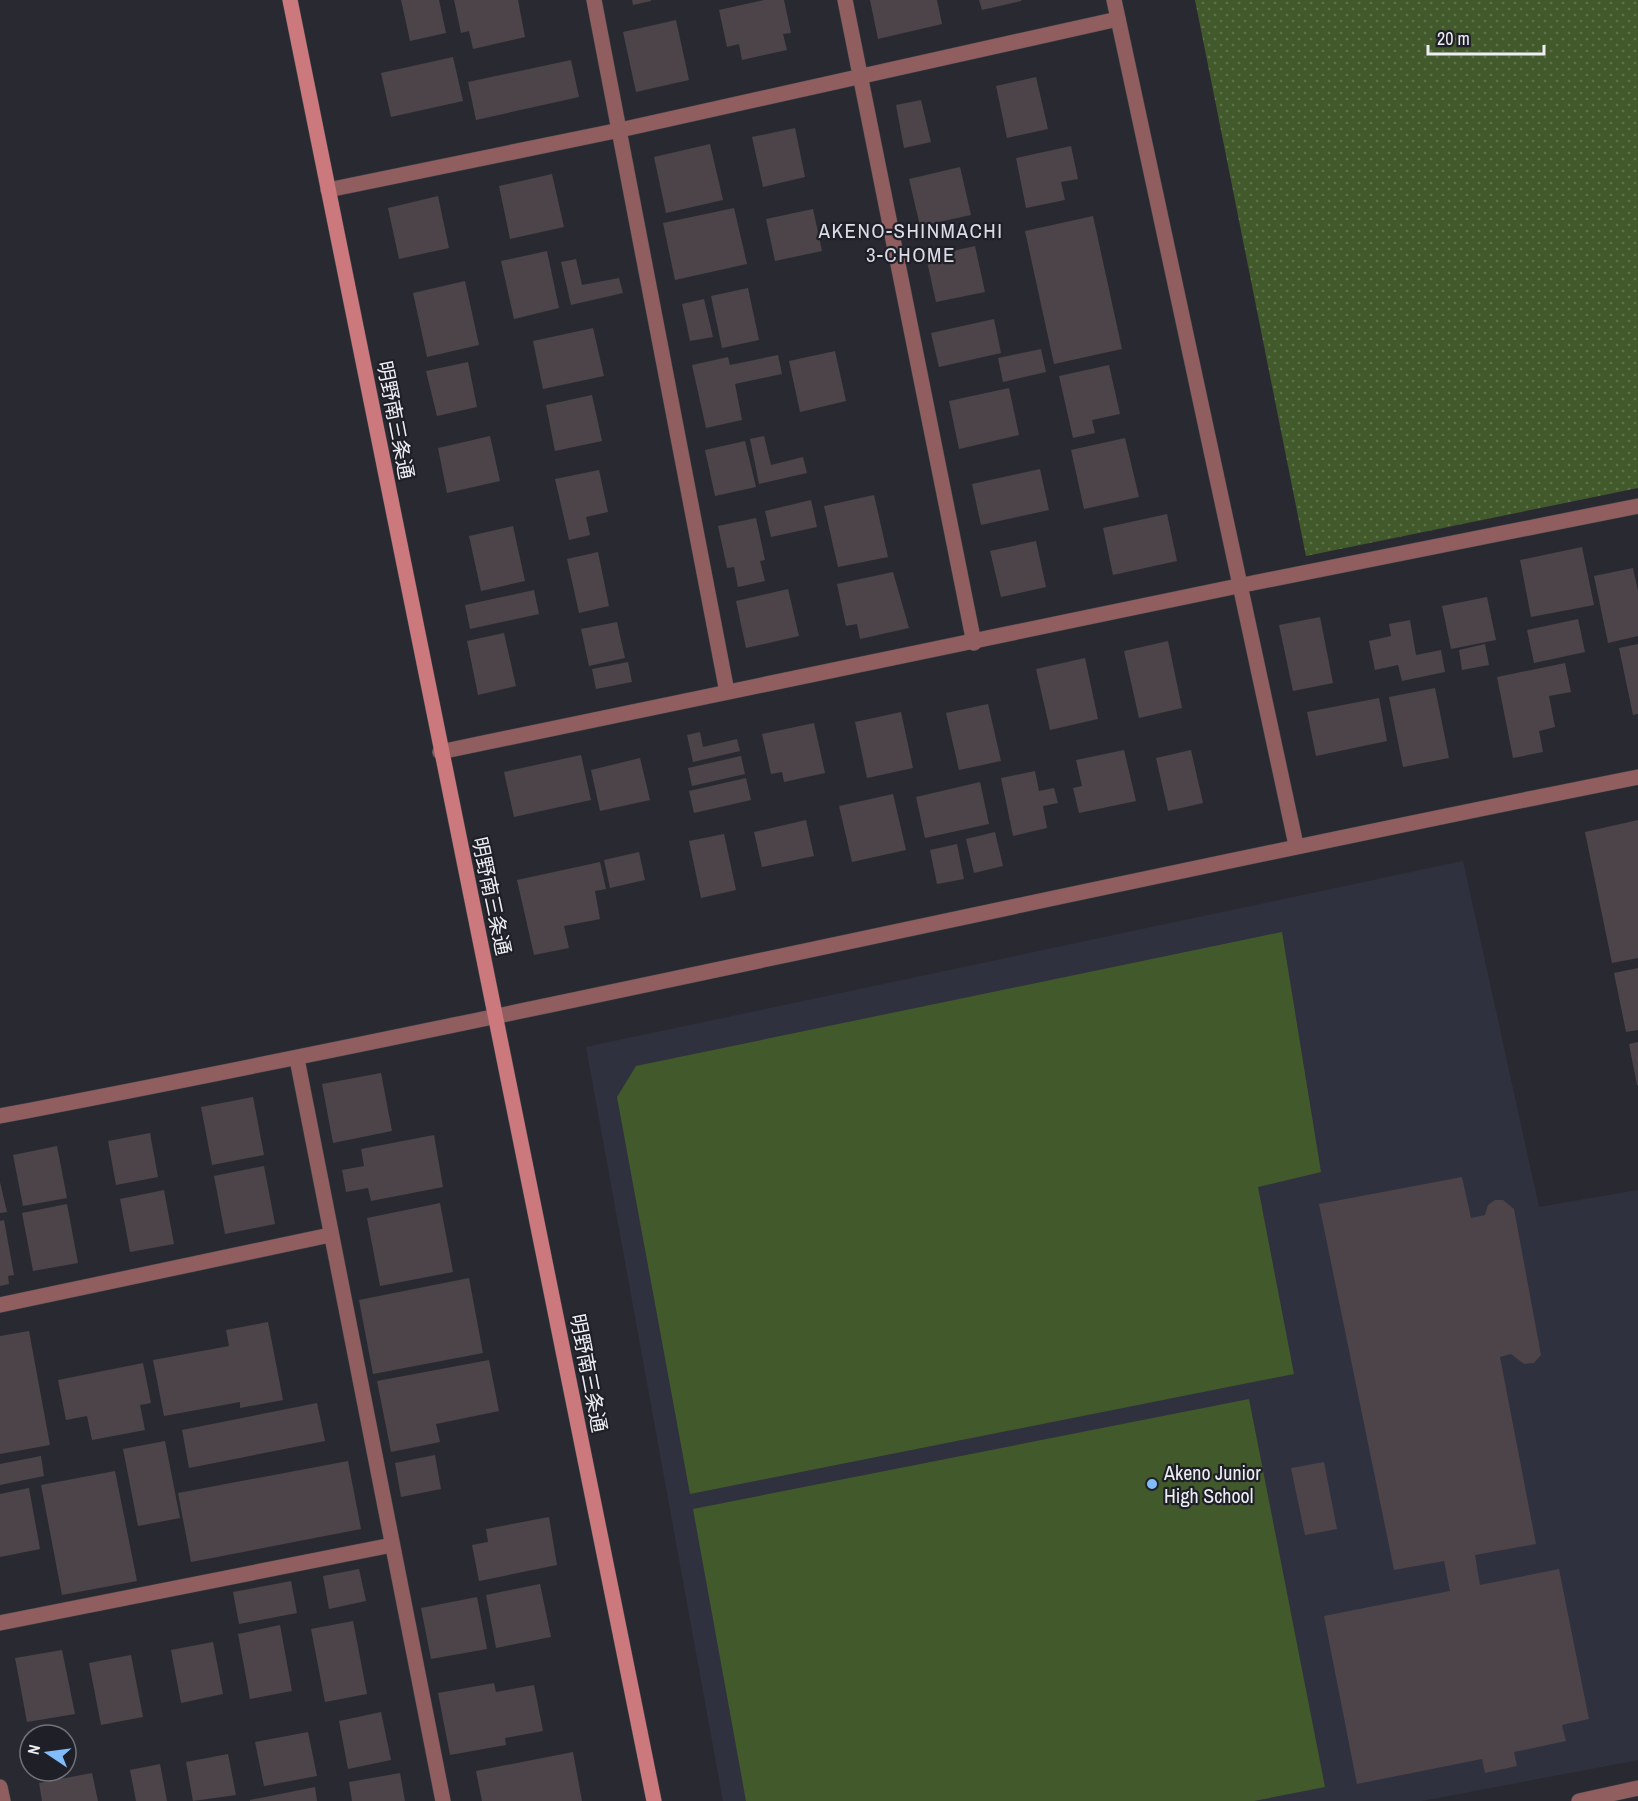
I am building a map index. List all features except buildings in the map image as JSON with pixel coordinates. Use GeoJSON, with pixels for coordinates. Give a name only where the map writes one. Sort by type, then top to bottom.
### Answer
{"type":"FeatureCollection","features":[{"type":"Feature","properties":{"kind":"street","name":"明野南三条通"},"geometry":{"type":"LineString","coordinates":[[290,0],[440,752],[654,1801]]}},
{"type":"Feature","properties":{"kind":"street"},"geometry":{"type":"LineString","coordinates":[[594,0],[727,692]]}},
{"type":"Feature","properties":{"kind":"street"},"geometry":{"type":"LineString","coordinates":[[845,0],[974,643]]}},
{"type":"Feature","properties":{"kind":"street"},"geometry":{"type":"LineString","coordinates":[[1114,0],[1296,845]]}},
{"type":"Feature","properties":{"kind":"street"},"geometry":{"type":"LineString","coordinates":[[328,190],[620,130],[1118,20]]}},
{"type":"Feature","properties":{"kind":"street"},"geometry":{"type":"LineString","coordinates":[[440,752],[974,643],[1239,586],[1638,506]]}},
{"type":"Feature","properties":{"kind":"street"},"geometry":{"type":"LineString","coordinates":[[0,1116],[297,1059],[1296,845],[1638,777]]}},
{"type":"Feature","properties":{"kind":"street"},"geometry":{"type":"LineString","coordinates":[[297,1059],[443,1801]]}},
{"type":"Feature","properties":{"kind":"street"},"geometry":{"type":"LineString","coordinates":[[0,1305],[330,1235]]}},
{"type":"Feature","properties":{"kind":"street"},"geometry":{"type":"LineString","coordinates":[[0,1623],[392,1545]]}},
{"type":"Feature","properties":{"kind":"street"},"geometry":{"type":"LineString","coordinates":[[0,1787],[3,1801]]}},
{"type":"Feature","properties":{"kind":"street"},"geometry":{"type":"LineString","coordinates":[[1579,1801],[1638,1788]]}},
{"type":"Feature","properties":{"kind":"shaded area","name":"Akeno Junior High School"},"geometry":{"type":"Polygon","coordinates":[[[1463,861],[1539,1207],[1638,1190],[1638,1760],[1422,1801],[723,1801],[586,1047],[1463,861]]]}},
{"type":"Feature","properties":{"kind":"green space"},"geometry":{"type":"Polygon","coordinates":[[[1195,0],[1638,0],[1638,488],[1306,556],[1195,0]]]}},
{"type":"Feature","properties":{"kind":"green space"},"geometry":{"type":"Polygon","coordinates":[[[1282,932],[1321,1172],[1258,1187],[1294,1374],[690,1494],[617,1097],[636,1066],[1282,932]]]}},
{"type":"Feature","properties":{"kind":"green space"},"geometry":{"type":"Polygon","coordinates":[[[1249,1399],[1325,1787],[1254,1801],[746,1801],[693,1509],[1249,1399]]]}},
{"type":"Feature","properties":{"kind":"place","name":"Akeno Junior High School"},"geometry":{"type":"Point","coordinates":[1152,1484]}},
{"type":"Feature","properties":{"kind":"district","name":"AKENO-SHINMACHI 3-CHOME"},"geometry":{"type":"Point","coordinates":[911,242]}}]}
